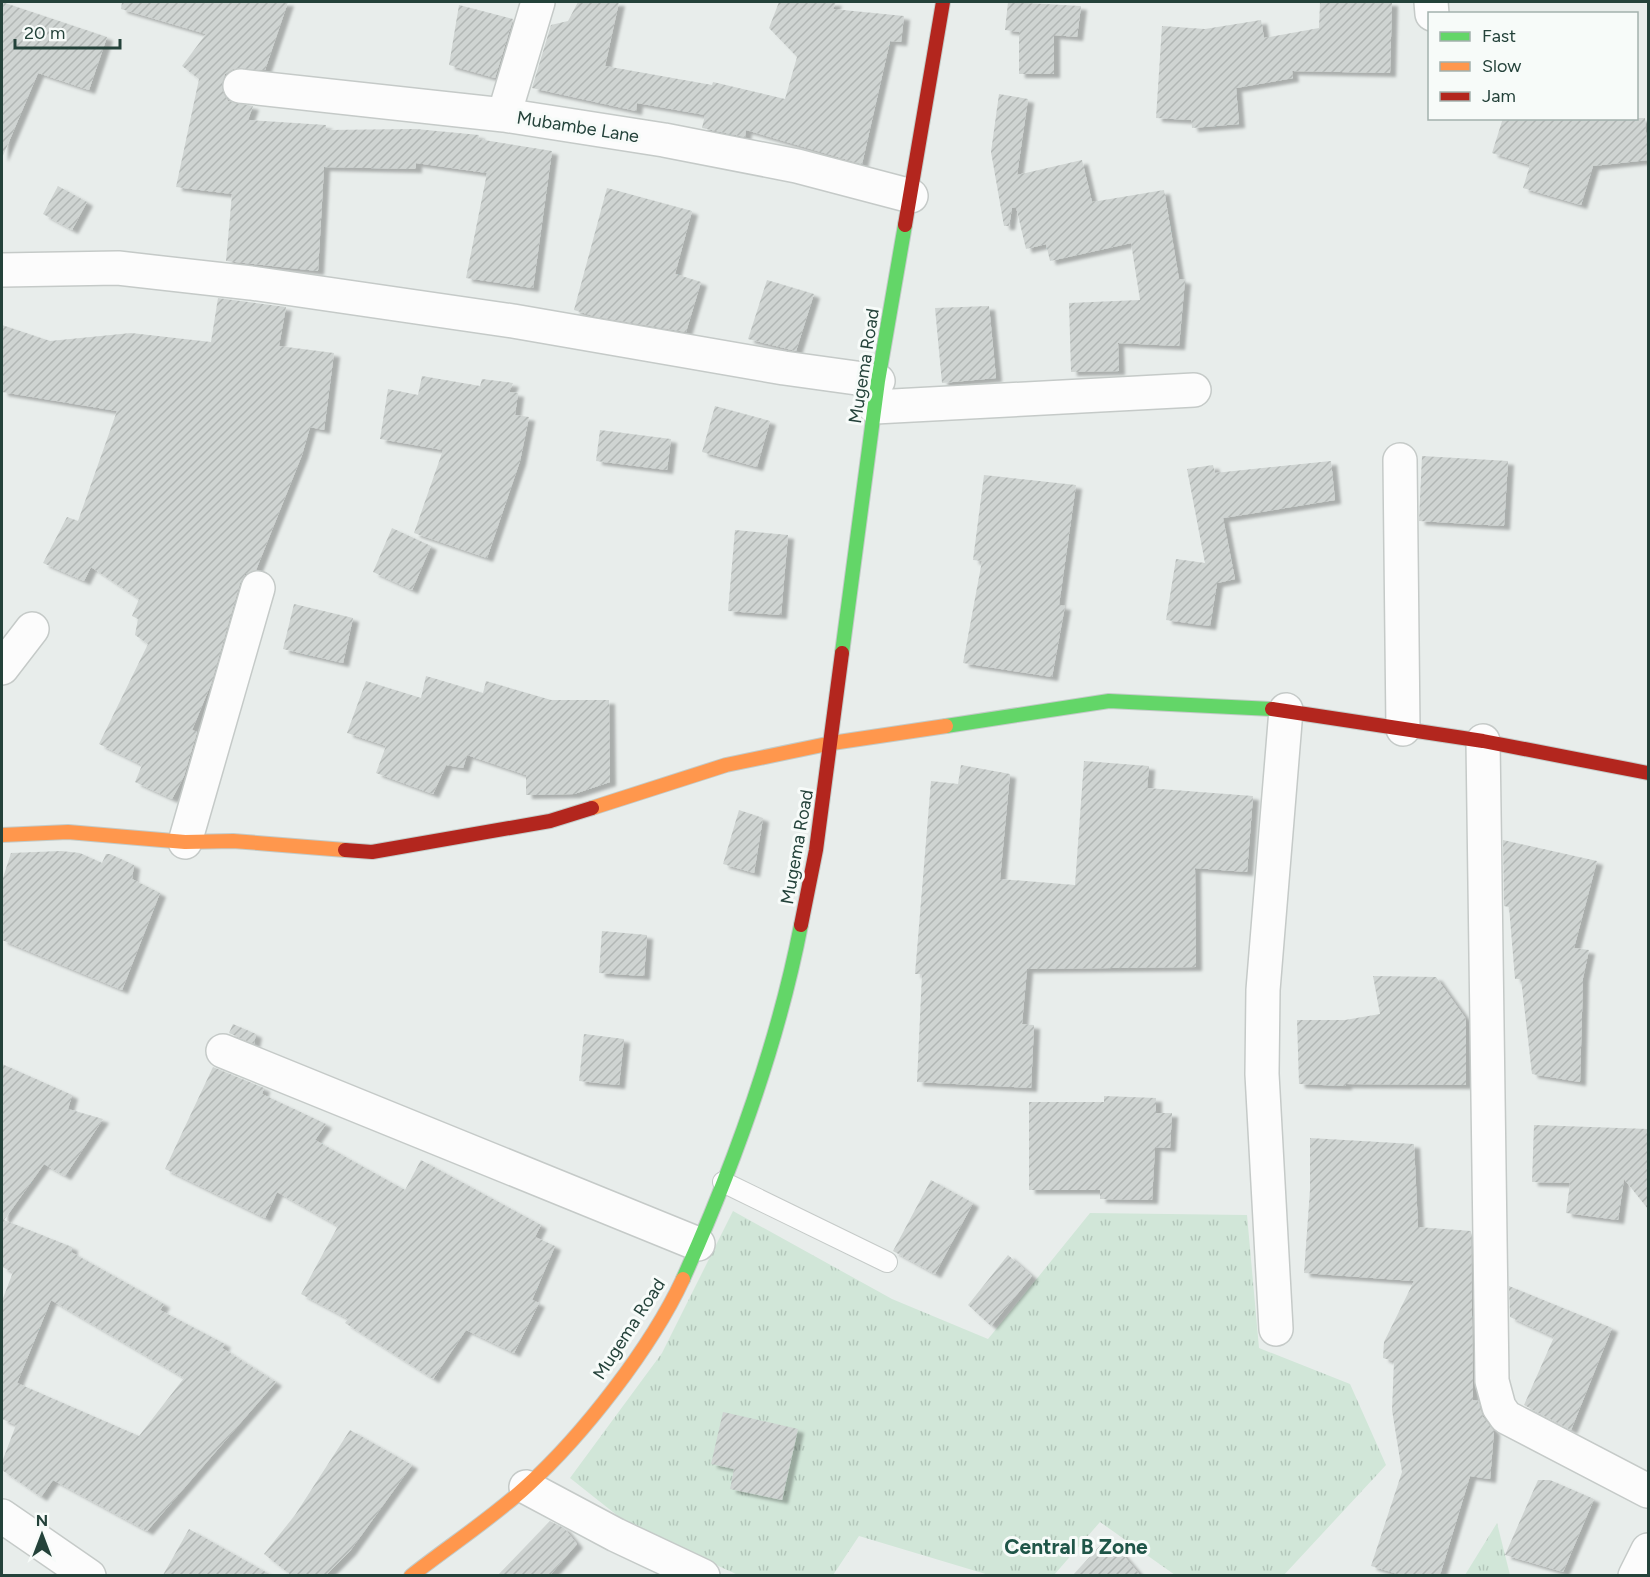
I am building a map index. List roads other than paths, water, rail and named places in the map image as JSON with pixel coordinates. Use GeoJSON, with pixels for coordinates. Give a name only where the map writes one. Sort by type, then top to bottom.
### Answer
{"type":"FeatureCollection","features":[{"type":"Feature","properties":{"kind":"street"},"geometry":{"type":"LineString","coordinates":[[504,115],[538,2]]}},
{"type":"Feature","properties":{"kind":"street","name":"Mugema Road"},"geometry":{"type":"LineString","coordinates":[[411,1575],[526,1487],[580,1432],[641,1350],[674,1298],[716,1205],[763,1075],[791,978],[816,850],[877,394],[943,2]]}},
{"type":"Feature","properties":{"kind":"street","name":"Mubambe Lane"},"geometry":{"type":"LineString","coordinates":[[240,86],[504,115],[664,140],[797,166],[911,196]]}},
{"type":"Feature","properties":{"kind":"street"},"geometry":{"type":"LineString","coordinates":[[2,270],[118,268],[251,283],[513,321],[784,368],[877,394],[1194,390]]}},
{"type":"Feature","properties":{"kind":"street"},"geometry":{"type":"LineString","coordinates":[[1400,460],[1403,729]]}},
{"type":"Feature","properties":{"kind":"street"},"geometry":{"type":"LineString","coordinates":[[185,842],[258,588]]}},
{"type":"Feature","properties":{"kind":"street"},"geometry":{"type":"LineString","coordinates":[[2,668],[32,629]]}},
{"type":"Feature","properties":{"kind":"street"},"geometry":{"type":"LineString","coordinates":[[2,835],[68,832],[185,842],[234,841],[269,846],[372,852],[550,821],[726,765],[832,743],[1109,701],[1286,710],[1483,741],[1648,773]]}},
{"type":"Feature","properties":{"kind":"street"},"geometry":{"type":"LineString","coordinates":[[1276,1329],[1262,1074],[1263,990],[1286,710]]}},
{"type":"Feature","properties":{"kind":"street"},"geometry":{"type":"LineString","coordinates":[[1483,741],[1492,1381],[1499,1407],[1506,1417],[1648,1491]]}},
{"type":"Feature","properties":{"kind":"street"},"geometry":{"type":"LineString","coordinates":[[223,1051],[698,1244]]}},
{"type":"Feature","properties":{"kind":"street"},"geometry":{"type":"LineString","coordinates":[[526,1487],[616,1535],[703,1575]]}},
{"type":"Feature","properties":{"kind":"street"},"geometry":{"type":"LineString","coordinates":[[2,1516],[89,1575]]}},
{"type":"Feature","properties":{"kind":"street"},"geometry":{"type":"LineString","coordinates":[[1635,1575],[1648,1550]]}},
{"type":"Feature","properties":{"kind":"lane"},"geometry":{"type":"LineString","coordinates":[[723,1182],[887,1262]]}},
{"type":"Feature","properties":{"kind":"district","name":"Central B Zone"},"geometry":{"type":"Point","coordinates":[1076,1546]}}]}
